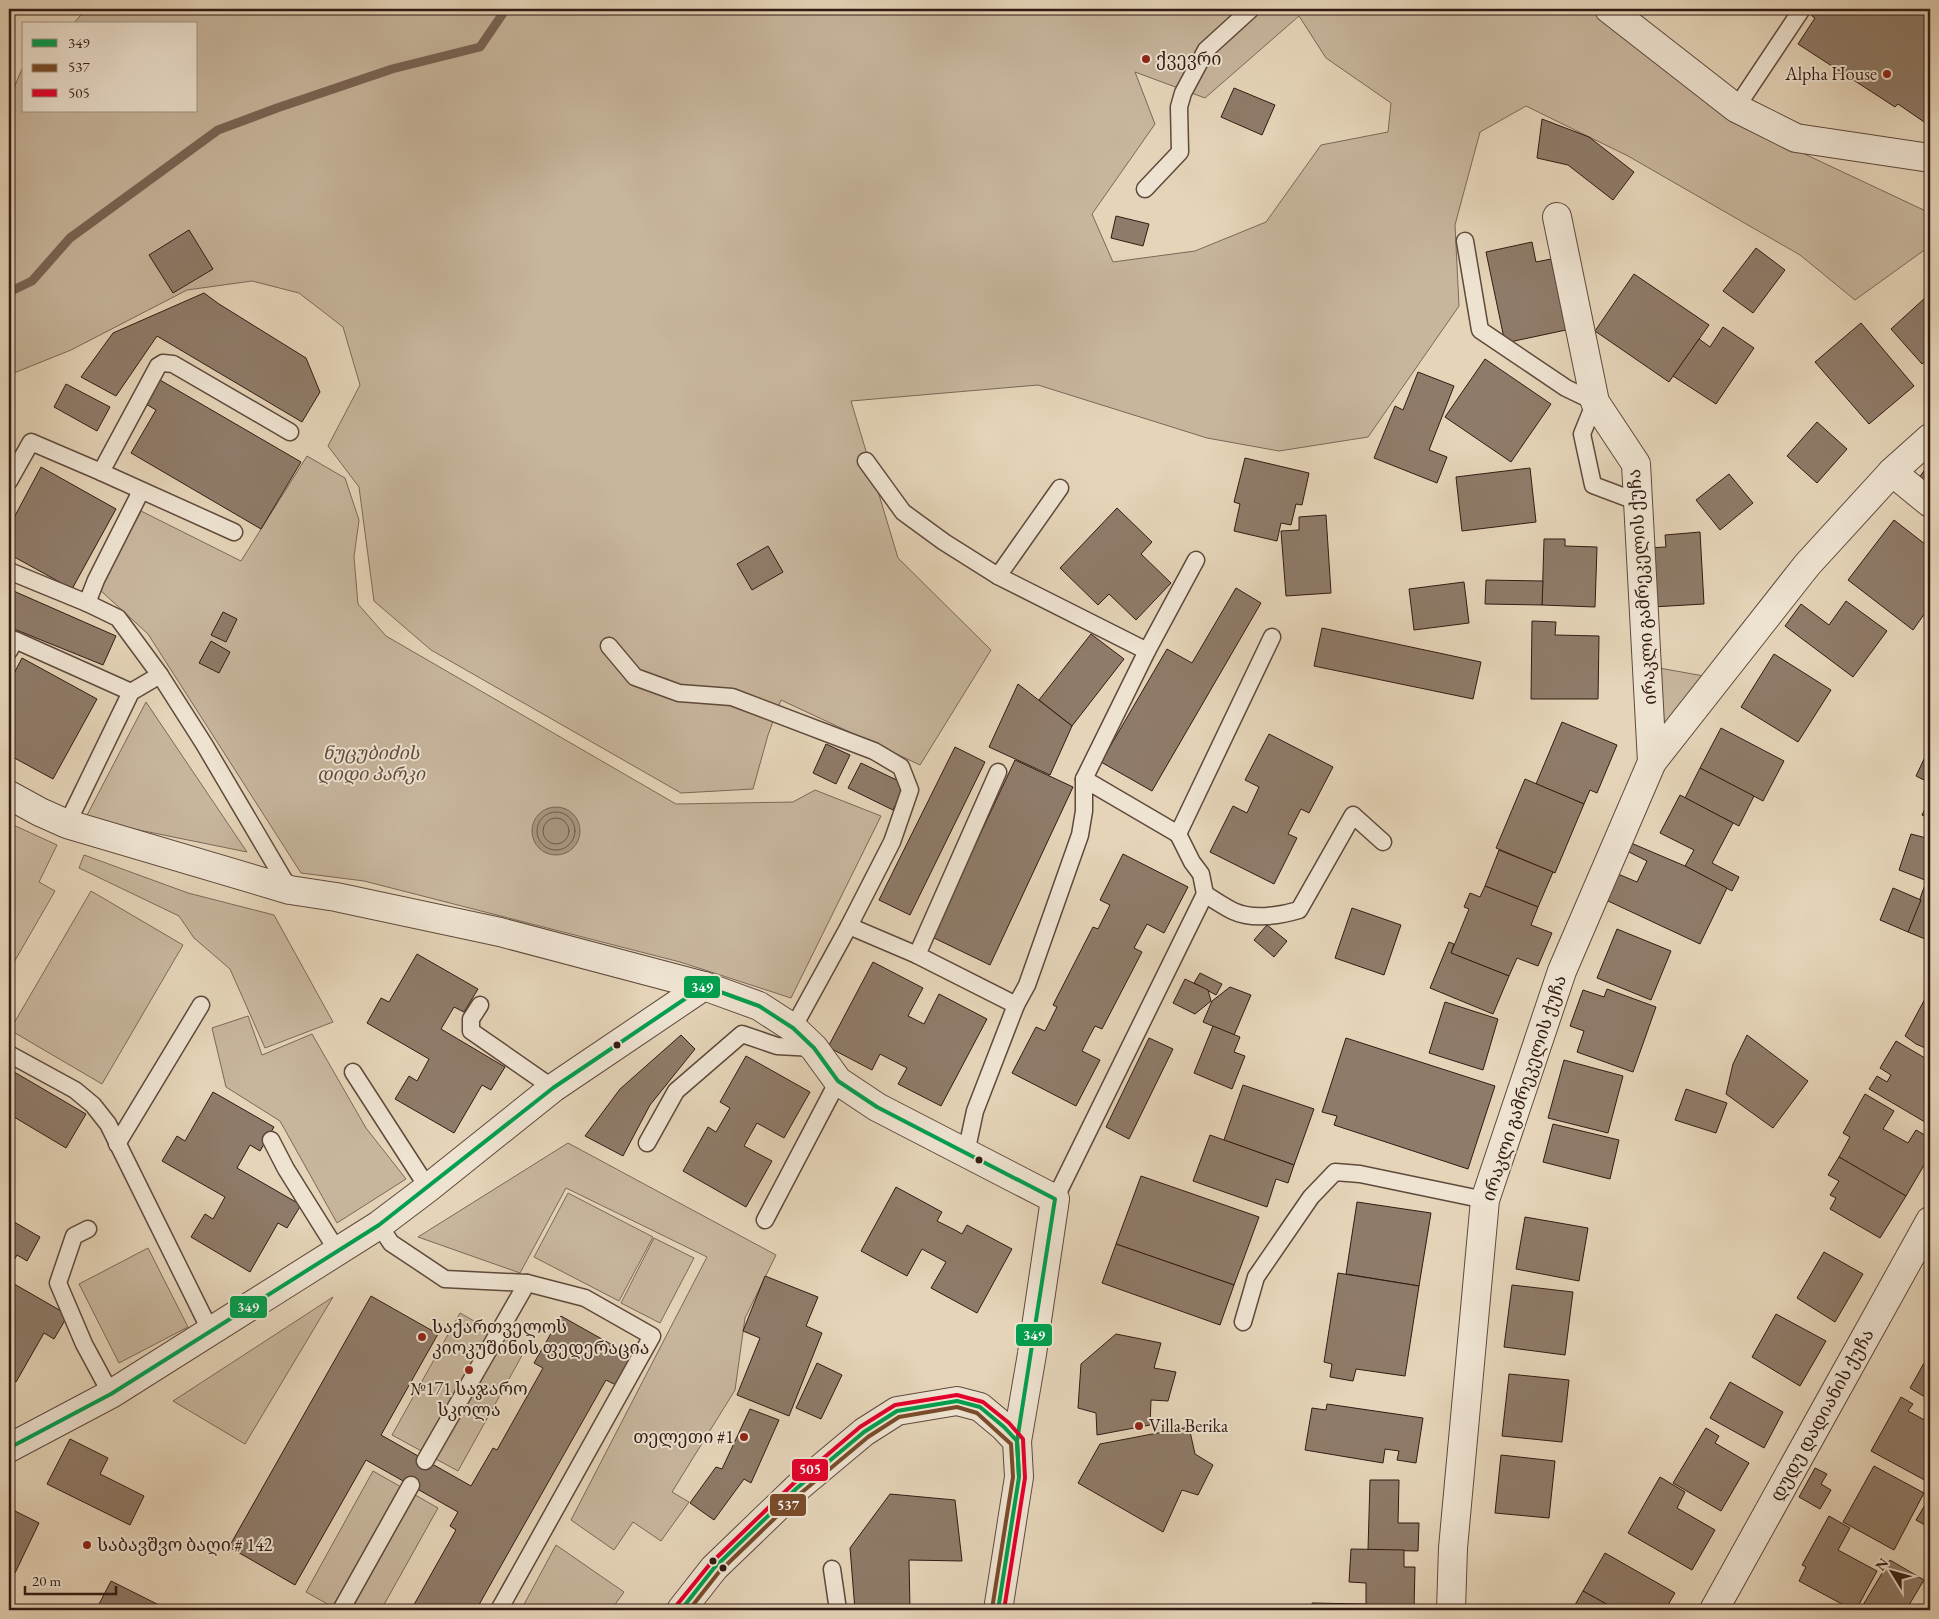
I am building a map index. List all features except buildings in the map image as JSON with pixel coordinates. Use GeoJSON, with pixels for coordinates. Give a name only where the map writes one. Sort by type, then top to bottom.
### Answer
{"type":"FeatureCollection","features":[{"type":"Feature","properties":{"kind":"street"},"geometry":{"type":"LineString","coordinates":[[1609,9],[1736,108],[1796,138],[1930,158]]}},
{"type":"Feature","properties":{"kind":"street","name":"ირაკლი გამრეკელის ქუჩა"},"geometry":{"type":"LineString","coordinates":[[1557,216],[1595,402],[1636,464],[1652,762]]}},
{"type":"Feature","properties":{"kind":"street","name":"ირაკლი გამრეკელის ქუჩა"},"geometry":{"type":"LineString","coordinates":[[1451,1610],[1453,1548],[1485,1200],[1562,971],[1652,762],[1807,565],[1892,472],[1930,438]]}},
{"type":"Feature","properties":{"kind":"street"},"geometry":{"type":"LineString","coordinates":[[1892,472],[1930,503]]}},
{"type":"Feature","properties":{"kind":"street"},"geometry":{"type":"LineString","coordinates":[[9,795],[67,824],[290,890],[500,932],[704,986],[759,1006],[792,1028],[814,1048],[838,1081],[877,1107],[1055,1199],[1017,1441],[1019,1477],[998,1610]]}},
{"type":"Feature","properties":{"kind":"street"},"geometry":{"type":"LineString","coordinates":[[9,1448],[111,1394],[379,1225],[553,1088],[704,986]]}},
{"type":"Feature","properties":{"kind":"street","name":"დუდუ დადიანის ქუჩა"},"geometry":{"type":"LineString","coordinates":[[1714,1610],[1930,1221]]}},
{"type":"Feature","properties":{"kind":"street"},"geometry":{"type":"LineString","coordinates":[[681,1610],[714,1568],[797,1488],[864,1432],[897,1411],[957,1401],[980,1407],[1004,1427],[1017,1441]]}},
{"type":"Feature","properties":{"kind":"lane"},"geometry":{"type":"LineString","coordinates":[[1145,189],[1180,152],[1179,107],[1206,50],[1251,9]]}},
{"type":"Feature","properties":{"kind":"lane"},"geometry":{"type":"LineString","coordinates":[[1736,108],[1802,9]]}},
{"type":"Feature","properties":{"kind":"lane"},"geometry":{"type":"LineString","coordinates":[[1465,241],[1480,330],[1566,388],[1595,402],[1582,434],[1593,484],[1638,502]]}},
{"type":"Feature","properties":{"kind":"lane"},"geometry":{"type":"LineString","coordinates":[[101,472],[158,366],[163,363],[172,364],[290,432]]}},
{"type":"Feature","properties":{"kind":"lane"},"geometry":{"type":"LineString","coordinates":[[9,481],[31,442],[234,532]]}},
{"type":"Feature","properties":{"kind":"lane"},"geometry":{"type":"LineString","coordinates":[[866,461],[903,512],[944,542],[998,576],[1147,651]]}},
{"type":"Feature","properties":{"kind":"lane"},"geometry":{"type":"LineString","coordinates":[[998,576],[1060,488]]}},
{"type":"Feature","properties":{"kind":"lane"},"geometry":{"type":"LineString","coordinates":[[87,602],[96,580],[142,491]]}},
{"type":"Feature","properties":{"kind":"lane"},"geometry":{"type":"LineString","coordinates":[[966,1153],[975,1111],[1016,1005],[1027,985],[1080,835],[1084,811],[1084,779],[1147,651],[1196,560]]}},
{"type":"Feature","properties":{"kind":"lane"},"geometry":{"type":"LineString","coordinates":[[9,571],[87,602],[118,618],[160,675],[204,744],[290,890]]}},
{"type":"Feature","properties":{"kind":"lane"},"geometry":{"type":"LineString","coordinates":[[1178,834],[1272,637]]}},
{"type":"Feature","properties":{"kind":"lane"},"geometry":{"type":"LineString","coordinates":[[9,651],[15,640],[131,692]]}},
{"type":"Feature","properties":{"kind":"lane"},"geometry":{"type":"LineString","coordinates":[[609,646],[635,677],[679,693],[732,697],[874,751],[901,767],[910,790],[892,842],[849,926],[792,1028]]}},
{"type":"Feature","properties":{"kind":"lane"},"geometry":{"type":"LineString","coordinates":[[67,824],[131,692],[160,675]]}},
{"type":"Feature","properties":{"kind":"lane"},"geometry":{"type":"LineString","coordinates":[[917,955],[998,772]]}},
{"type":"Feature","properties":{"kind":"lane"},"geometry":{"type":"LineString","coordinates":[[1055,1199],[1205,894],[1201,874],[1192,862],[1178,834],[1084,779]]}},
{"type":"Feature","properties":{"kind":"lane"},"geometry":{"type":"LineString","coordinates":[[1205,894],[1234,912],[1261,916],[1279,916],[1299,910],[1353,815],[1384,842]]}},
{"type":"Feature","properties":{"kind":"lane"},"geometry":{"type":"LineString","coordinates":[[849,926],[917,955],[1016,1005]]}},
{"type":"Feature","properties":{"kind":"lane"},"geometry":{"type":"LineString","coordinates":[[117,1144],[200,1005]]}},
{"type":"Feature","properties":{"kind":"lane"},"geometry":{"type":"LineString","coordinates":[[480,1005],[471,1019],[471,1031],[553,1088]]}},
{"type":"Feature","properties":{"kind":"lane"},"geometry":{"type":"LineString","coordinates":[[647,1143],[676,1091],[742,1034],[777,1046],[814,1048]]}},
{"type":"Feature","properties":{"kind":"lane"},"geometry":{"type":"LineString","coordinates":[[9,1054],[75,1090],[93,1105],[108,1124],[211,1332]]}},
{"type":"Feature","properties":{"kind":"lane"},"geometry":{"type":"LineString","coordinates":[[353,1072],[428,1188]]}},
{"type":"Feature","properties":{"kind":"lane"},"geometry":{"type":"LineString","coordinates":[[765,1220],[838,1081]]}},
{"type":"Feature","properties":{"kind":"lane"},"geometry":{"type":"LineString","coordinates":[[272,1140],[286,1168],[338,1252]]}},
{"type":"Feature","properties":{"kind":"lane"},"geometry":{"type":"LineString","coordinates":[[1243,1322],[1256,1277],[1311,1197],[1335,1172],[1360,1174],[1485,1200]]}},
{"type":"Feature","properties":{"kind":"lane"},"geometry":{"type":"LineString","coordinates":[[379,1225],[391,1243],[445,1279],[527,1283],[585,1298],[652,1336],[499,1610]]}},
{"type":"Feature","properties":{"kind":"lane"},"geometry":{"type":"LineString","coordinates":[[88,1229],[74,1236],[58,1283],[84,1344],[111,1394]]}},
{"type":"Feature","properties":{"kind":"lane"},"geometry":{"type":"LineString","coordinates":[[425,1461],[527,1283]]}},
{"type":"Feature","properties":{"kind":"lane"},"geometry":{"type":"LineString","coordinates":[[341,1610],[411,1485]]}},
{"type":"Feature","properties":{"kind":"lane"},"geometry":{"type":"LineString","coordinates":[[832,1569],[838,1610]]}},
{"type":"Feature","properties":{"kind":"green space"},"geometry":{"type":"Polygon","coordinates":[[[86,9],[1594,9],[1716,109],[1779,142],[1930,213],[1930,246],[1855,300],[1800,255],[1628,156],[1526,106],[1480,132],[1455,225],[1459,306],[1368,437],[1279,451],[1207,438],[1038,385],[851,401],[898,558],[991,650],[920,765],[781,700],[768,735],[753,789],[681,793],[431,650],[374,601],[359,487],[328,446],[360,385],[343,327],[299,293],[252,281],[187,290],[71,350],[9,375],[9,100],[22,69],[22,112],[198,112],[198,22],[75,22],[86,9]],[[1299,16],[1205,98],[1135,72],[1155,124],[1092,214],[1113,262],[1195,251],[1266,222],[1321,145],[1388,132],[1391,103],[1326,58],[1299,16]]]}},
{"type":"Feature","properties":{"kind":"green space","name":"ნუცუბიძის დიდი პარკი"},"geometry":{"type":"Polygon","coordinates":[[[307,456],[345,478],[359,520],[354,557],[358,604],[386,636],[676,804],[793,802],[815,790],[881,816],[791,998],[680,962],[364,881],[301,873],[148,634],[100,590],[141,511],[241,561],[307,456]]]}},
{"type":"Feature","properties":{"kind":"green space"},"geometry":{"type":"Polygon","coordinates":[[[1659,668],[1704,676],[1669,724],[1659,721],[1659,668]]]}},
{"type":"Feature","properties":{"kind":"green space"},"geometry":{"type":"Polygon","coordinates":[[[146,702],[247,852],[85,819],[146,702]]]}},
{"type":"Feature","properties":{"kind":"green space"},"geometry":{"type":"Polygon","coordinates":[[[9,823],[57,845],[39,882],[55,891],[9,971],[9,823]]]}},
{"type":"Feature","properties":{"kind":"green space"},"geometry":{"type":"Polygon","coordinates":[[[84,855],[188,893],[274,915],[333,1022],[265,1048],[230,969],[194,938],[179,916],[79,868],[84,855]]]}},
{"type":"Feature","properties":{"kind":"green space"},"geometry":{"type":"Polygon","coordinates":[[[91,891],[183,945],[102,1084],[10,1030],[91,891]]]}},
{"type":"Feature","properties":{"kind":"green space"},"geometry":{"type":"Polygon","coordinates":[[[248,1016],[262,1055],[312,1034],[366,1128],[406,1179],[337,1223],[280,1121],[226,1087],[212,1028],[248,1016]]]}},
{"type":"Feature","properties":{"kind":"green space"},"geometry":{"type":"Polygon","coordinates":[[[568,1143],[776,1255],[745,1318],[735,1390],[672,1492],[689,1502],[661,1541],[633,1522],[614,1550],[571,1520],[707,1257],[566,1188],[520,1273],[418,1237],[568,1143]]]}},
{"type":"Feature","properties":{"kind":"green space"},"geometry":{"type":"Polygon","coordinates":[[[568,1193],[653,1237],[619,1301],[534,1257],[568,1193]]]}},
{"type":"Feature","properties":{"kind":"green space"},"geometry":{"type":"Polygon","coordinates":[[[654,1238],[694,1258],[660,1323],[621,1303],[654,1238]]]}},
{"type":"Feature","properties":{"kind":"green space"},"geometry":{"type":"Polygon","coordinates":[[[148,1248],[188,1327],[119,1363],[79,1284],[148,1248]]]}},
{"type":"Feature","properties":{"kind":"green space"},"geometry":{"type":"Polygon","coordinates":[[[333,1297],[245,1444],[173,1401],[333,1297]]]}},
{"type":"Feature","properties":{"kind":"green space"},"geometry":{"type":"Polygon","coordinates":[[[460,1313],[525,1350],[458,1471],[392,1435],[460,1313]]]}},
{"type":"Feature","properties":{"kind":"green space"},"geometry":{"type":"Polygon","coordinates":[[[373,1471],[438,1508],[381,1610],[338,1610],[306,1592],[373,1471]]]}},
{"type":"Feature","properties":{"kind":"green space"},"geometry":{"type":"Polygon","coordinates":[[[556,1545],[624,1592],[611,1610],[521,1610],[556,1545]]]}},
{"type":"Feature","properties":{"kind":"water"},"geometry":{"type":"Polygon","coordinates":[[[551,807],[561,807],[573,814],[580,826],[580,836],[573,848],[561,855],[551,855],[543,851],[536,844],[532,836],[532,826],[536,818],[543,811],[551,807]]]}},
{"type":"Feature","properties":{"kind":"waterway"},"geometry":{"type":"LineString","coordinates":[[9,292],[32,281],[70,238],[218,130],[392,69],[480,47],[506,9]]}},
{"type":"Feature","properties":{"kind":"transit line","name":"349"},"geometry":{"type":"LineString","coordinates":[[9,1448],[111,1394],[379,1225],[553,1088],[704,986],[759,1006],[793,1028],[814,1048],[838,1081],[877,1107],[1055,1199],[1017,1441],[1019,1477],[998,1610]]}},
{"type":"Feature","properties":{"kind":"transit line","name":"505"},"geometry":{"type":"LineString","coordinates":[[676,1606],[710,1564],[793,1484],[860,1427],[895,1405],[957,1395],[983,1402],[1009,1423],[1023,1439],[1025,1478],[1004,1610]]}},
{"type":"Feature","properties":{"kind":"transit line","name":"349"},"geometry":{"type":"LineString","coordinates":[[681,1610],[714,1568],[797,1488],[864,1432],[897,1411],[957,1401],[980,1407],[1004,1427],[1017,1441],[1019,1477]]}},
{"type":"Feature","properties":{"kind":"transit line","name":"537"},"geometry":{"type":"LineString","coordinates":[[689,1610],[719,1572],[801,1493],[868,1437],[899,1417],[957,1407],[977,1413],[1011,1444],[1013,1477],[992,1609]]}},
{"type":"Feature","properties":{"kind":"place","name":"ქვევრი"},"geometry":{"type":"Point","coordinates":[1146,59]}},
{"type":"Feature","properties":{"kind":"place","name":"Alpha House"},"geometry":{"type":"Point","coordinates":[1887,74]}},
{"type":"Feature","properties":{"kind":"place","name":"საქართველოს კიოკუშინის ფედერაცია"},"geometry":{"type":"Point","coordinates":[422,1337]}},
{"type":"Feature","properties":{"kind":"place","name":"№171 საჯარო სკოლა"},"geometry":{"type":"Point","coordinates":[469,1370]}},
{"type":"Feature","properties":{"kind":"place","name":"Villa Berika"},"geometry":{"type":"Point","coordinates":[1139,1426]}},
{"type":"Feature","properties":{"kind":"place","name":"თელეთი #1"},"geometry":{"type":"Point","coordinates":[744,1437]}},
{"type":"Feature","properties":{"kind":"place","name":"საბავშვო ბაღი # 142"},"geometry":{"type":"Point","coordinates":[87,1545]}}]}
